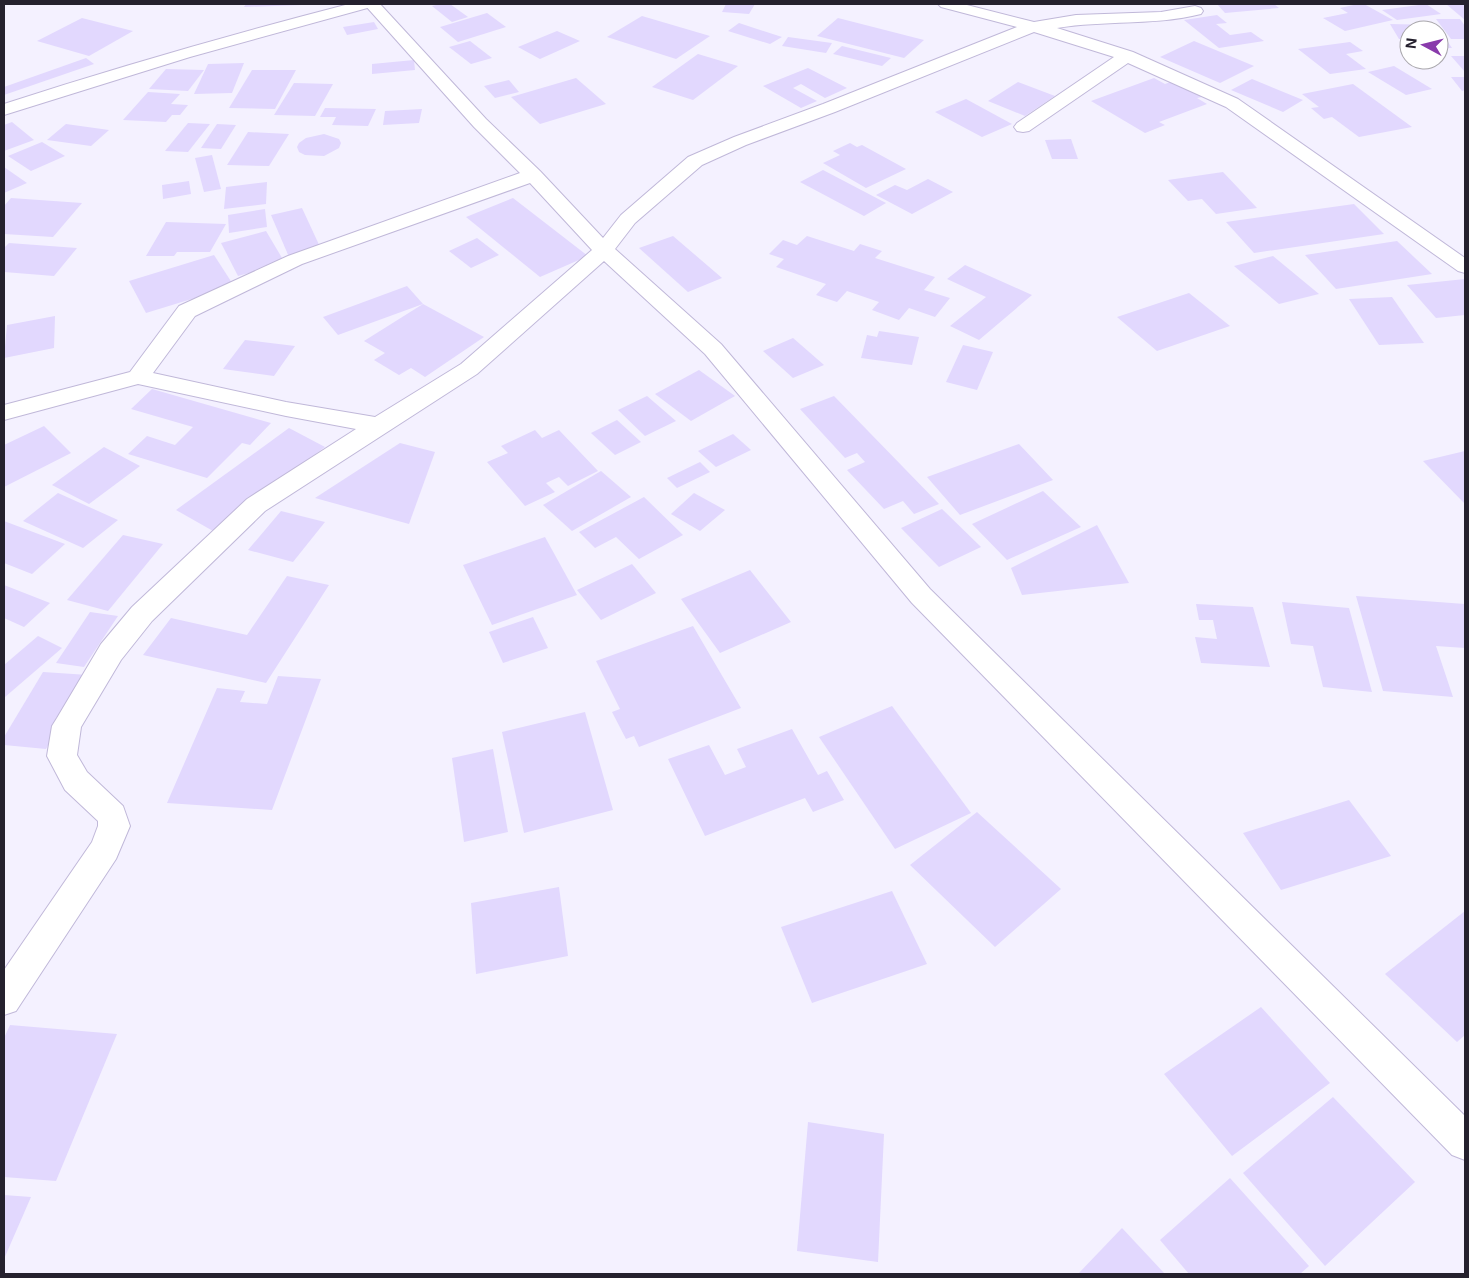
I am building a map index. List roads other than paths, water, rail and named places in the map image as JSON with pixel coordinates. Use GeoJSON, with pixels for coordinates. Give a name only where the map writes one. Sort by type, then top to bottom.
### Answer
{"type":"FeatureCollection","features":[{"type":"Feature","properties":{"kind":"street"},"geometry":{"type":"LineString","coordinates":[[4,110],[249,34],[366,4]]}},
{"type":"Feature","properties":{"kind":"street"},"geometry":{"type":"LineString","coordinates":[[372,4],[480,123],[533,175],[604,250],[713,349],[921,596],[1465,1142]]}},
{"type":"Feature","properties":{"kind":"street"},"geometry":{"type":"LineString","coordinates":[[946,4],[1058,33],[1127,56],[1232,103],[1465,268]]}},
{"type":"Feature","properties":{"kind":"street"},"geometry":{"type":"LineString","coordinates":[[4,999],[105,849],[114,826],[112,814],[76,781],[62,756],[66,726],[111,652],[142,614],[256,505],[469,368],[604,250],[628,219],[695,161],[740,141],[1031,27],[1076,20],[1161,17],[1195,11]]}},
{"type":"Feature","properties":{"kind":"street"},"geometry":{"type":"LineString","coordinates":[[1023,127],[1127,56]]}},
{"type":"Feature","properties":{"kind":"street"},"geometry":{"type":"LineString","coordinates":[[138,377],[187,311],[295,260],[533,175]]}},
{"type":"Feature","properties":{"kind":"street"},"geometry":{"type":"LineString","coordinates":[[4,412],[138,377],[286,409],[379,426]]}}]}
